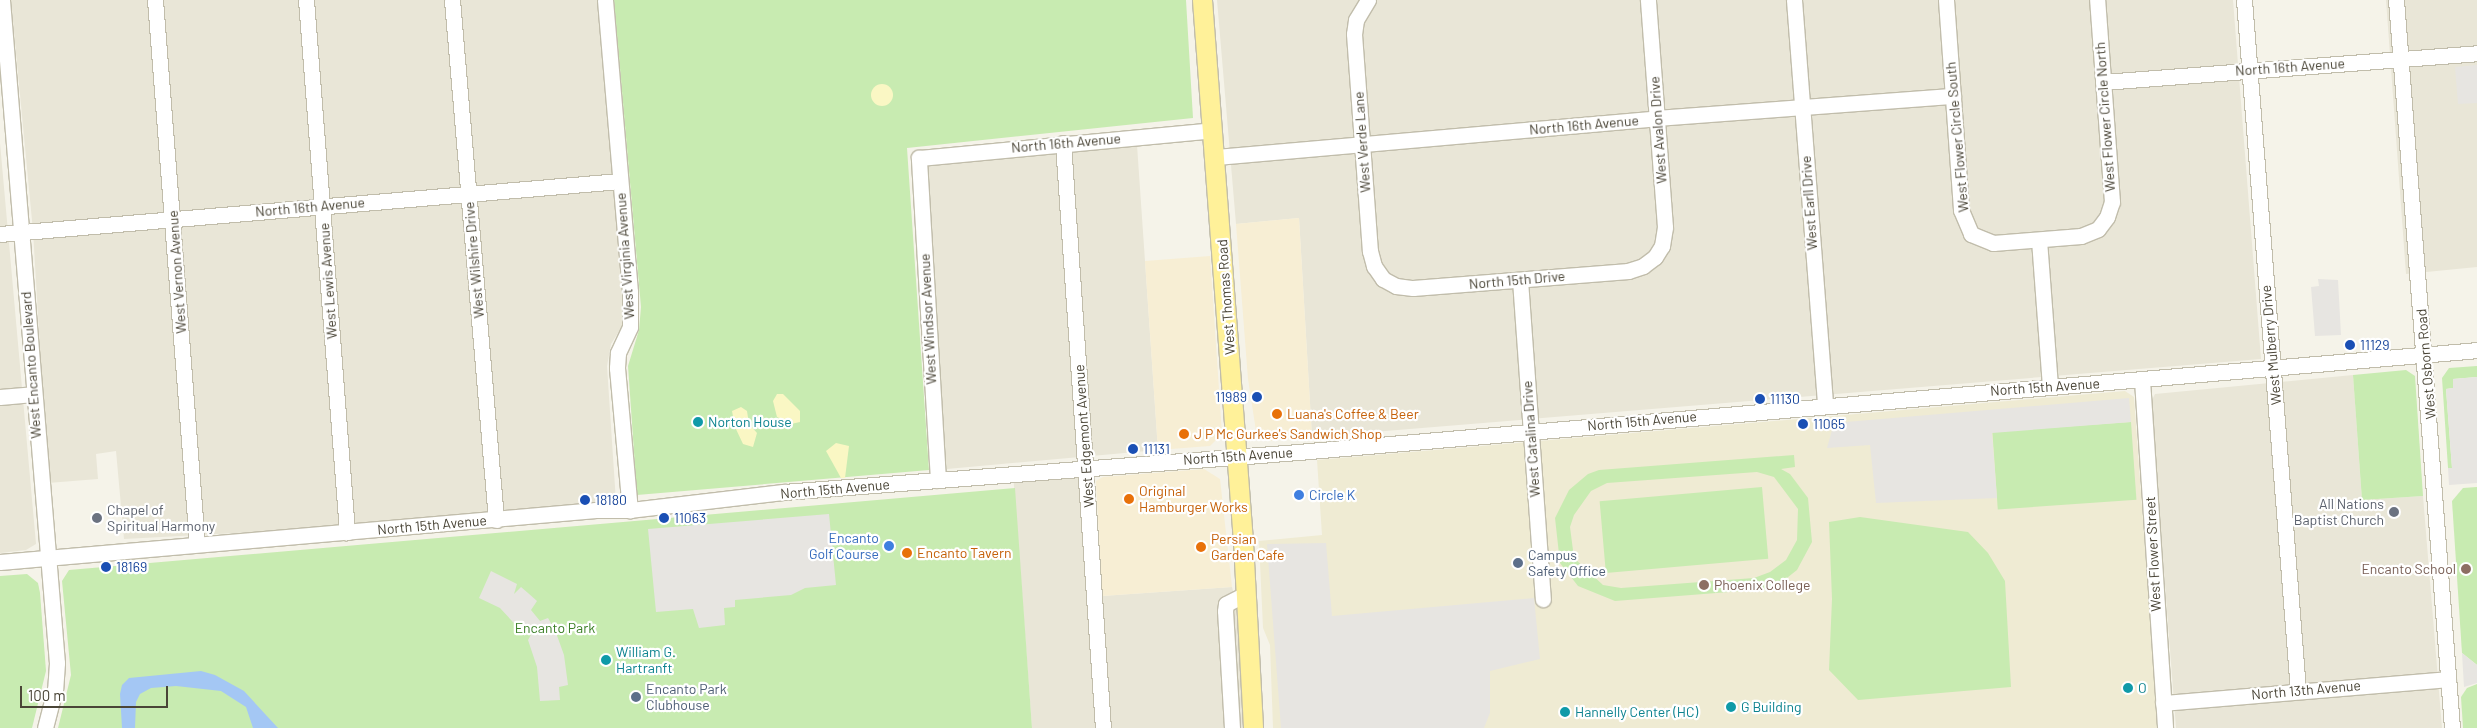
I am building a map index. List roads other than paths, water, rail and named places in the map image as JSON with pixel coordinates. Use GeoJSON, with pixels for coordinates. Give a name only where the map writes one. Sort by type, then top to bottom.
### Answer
{"type":"FeatureCollection","features":[{"type":"Feature","properties":{"kind":"main road","name":"West Thomas Road"},"geometry":{"type":"LineString","coordinates":[[1202,0],[1237,456],[1253,728]]}},
{"type":"Feature","properties":{"kind":"street","name":"West Encanto Boulevard"},"geometry":{"type":"LineString","coordinates":[[2,0],[4,71],[22,232],[32,394],[57,676],[45,728]]}},
{"type":"Feature","properties":{"kind":"street","name":"West Vernon Avenue"},"geometry":{"type":"LineString","coordinates":[[156,0],[198,544]]}},
{"type":"Feature","properties":{"kind":"street","name":"West Lewis Avenue"},"geometry":{"type":"LineString","coordinates":[[306,0],[347,532]]}},
{"type":"Feature","properties":{"kind":"street","name":"West Wilshire Drive"},"geometry":{"type":"LineString","coordinates":[[452,0],[496,520]]}},
{"type":"Feature","properties":{"kind":"street","name":"West Virginia Avenue"},"geometry":{"type":"LineString","coordinates":[[605,0],[631,313],[630,327],[618,353],[617,368],[630,510]]}},
{"type":"Feature","properties":{"kind":"street","name":"West Avalon Drive"},"geometry":{"type":"LineString","coordinates":[[1648,0],[1665,228],[1662,246],[1655,257]]}},
{"type":"Feature","properties":{"kind":"street","name":"West Earll Drive"},"geometry":{"type":"LineString","coordinates":[[1794,0],[1825,405]]}},
{"type":"Feature","properties":{"kind":"street","name":"West Flower Circle South"},"geometry":{"type":"LineString","coordinates":[[1946,0],[1961,210],[1971,234],[1993,243],[2038,240]]}},
{"type":"Feature","properties":{"kind":"street","name":"West Flower Circle North"},"geometry":{"type":"LineString","coordinates":[[2038,240],[2081,236],[2098,229],[2107,217],[2112,202],[2097,0]]}},
{"type":"Feature","properties":{"kind":"street","name":"West Mulberry Drive"},"geometry":{"type":"LineString","coordinates":[[2244,0],[2298,691]]}},
{"type":"Feature","properties":{"kind":"street","name":"West Osborn Road"},"geometry":{"type":"LineString","coordinates":[[2396,0],[2425,354],[2452,728]]}},
{"type":"Feature","properties":{"kind":"street","name":"West Verde Lane"},"geometry":{"type":"LineString","coordinates":[[1365,4],[1354,34],[1370,251],[1379,275]]}},
{"type":"Feature","properties":{"kind":"street","name":"North 16th Avenue"},"geometry":{"type":"LineString","coordinates":[[2103,82],[2477,53]]}},
{"type":"Feature","properties":{"kind":"street","name":"North 16th Avenue"},"geometry":{"type":"LineString","coordinates":[[1215,157],[1657,118],[1953,96]]}},
{"type":"Feature","properties":{"kind":"street","name":"North 16th Avenue"},"geometry":{"type":"LineString","coordinates":[[919,158],[1212,130]]}},
{"type":"Feature","properties":{"kind":"street","name":"West Edgemont Avenue"},"geometry":{"type":"LineString","coordinates":[[1063,143],[1103,728]]}},
{"type":"Feature","properties":{"kind":"street","name":"West Windsor Avenue"},"geometry":{"type":"LineString","coordinates":[[919,158],[938,480]]}},
{"type":"Feature","properties":{"kind":"street","name":"North 16th Avenue"},"geometry":{"type":"LineString","coordinates":[[0,234],[620,181]]}},
{"type":"Feature","properties":{"kind":"street"},"geometry":{"type":"LineString","coordinates":[[2038,240],[2050,387]]}},
{"type":"Feature","properties":{"kind":"street","name":"North 15th Drive"},"geometry":{"type":"LineString","coordinates":[[1379,275],[1396,286],[1413,288],[1628,271],[1643,266],[1655,257]]}},
{"type":"Feature","properties":{"kind":"street","name":"West Catalina Drive"},"geometry":{"type":"LineString","coordinates":[[1520,280],[1543,599]]}},
{"type":"Feature","properties":{"kind":"street","name":"North 15th Avenue"},"geometry":{"type":"LineString","coordinates":[[0,562],[198,544],[630,510],[692,501],[1086,467],[2273,369],[2477,350]]}},
{"type":"Feature","properties":{"kind":"street","name":"West Flower Street"},"geometry":{"type":"LineString","coordinates":[[2142,380],[2165,728]]}},
{"type":"Feature","properties":{"kind":"street"},"geometry":{"type":"LineString","coordinates":[[0,397],[32,394]]}},
{"type":"Feature","properties":{"kind":"street"},"geometry":{"type":"LineString","coordinates":[[1232,728],[1225,611],[1226,604],[1246,594]]}},
{"type":"Feature","properties":{"kind":"street","name":"North 13th Avenue"},"geometry":{"type":"LineString","coordinates":[[2163,703],[2448,679]]}},
{"type":"Feature","properties":{"kind":"water"},"geometry":{"type":"Polygon","coordinates":[[[201,671],[215,675],[244,691],[278,728],[253,728],[246,707],[221,691],[176,686],[151,688],[140,694],[136,702],[135,728],[122,728],[120,694],[122,685],[129,678],[201,671]]]}},
{"type":"Feature","properties":{"kind":"place","name":"11129"},"geometry":{"type":"Point","coordinates":[2350,345]}},
{"type":"Feature","properties":{"kind":"place","name":"11989"},"geometry":{"type":"Point","coordinates":[1257,397]}},
{"type":"Feature","properties":{"kind":"place","name":"11130"},"geometry":{"type":"Point","coordinates":[1760,399]}},
{"type":"Feature","properties":{"kind":"place","name":"Luana's Coffee & Beer"},"geometry":{"type":"Point","coordinates":[1277,414]}},
{"type":"Feature","properties":{"kind":"place","name":"Norton House"},"geometry":{"type":"Point","coordinates":[698,422]}},
{"type":"Feature","properties":{"kind":"place","name":"11065"},"geometry":{"type":"Point","coordinates":[1803,424]}},
{"type":"Feature","properties":{"kind":"place","name":"J P Mc Gurkee's Sandwich Shop"},"geometry":{"type":"Point","coordinates":[1184,434]}},
{"type":"Feature","properties":{"kind":"place","name":"11131"},"geometry":{"type":"Point","coordinates":[1133,449]}},
{"type":"Feature","properties":{"kind":"place","name":"Circle K"},"geometry":{"type":"Point","coordinates":[1299,495]}},
{"type":"Feature","properties":{"kind":"place","name":"Original Hamburger Works"},"geometry":{"type":"Point","coordinates":[1129,499]}},
{"type":"Feature","properties":{"kind":"place","name":"18180"},"geometry":{"type":"Point","coordinates":[585,500]}},
{"type":"Feature","properties":{"kind":"place","name":"All Nations Baptist Church"},"geometry":{"type":"Point","coordinates":[2394,512]}},
{"type":"Feature","properties":{"kind":"place","name":"Chapel of Spiritual Harmony"},"geometry":{"type":"Point","coordinates":[97,518]}},
{"type":"Feature","properties":{"kind":"place","name":"11063"},"geometry":{"type":"Point","coordinates":[664,518]}},
{"type":"Feature","properties":{"kind":"place","name":"Encanto Golf Course"},"geometry":{"type":"Point","coordinates":[889,546]}},
{"type":"Feature","properties":{"kind":"place","name":"Persian Garden Cafe"},"geometry":{"type":"Point","coordinates":[1201,547]}},
{"type":"Feature","properties":{"kind":"place","name":"Encanto Tavern"},"geometry":{"type":"Point","coordinates":[907,553]}},
{"type":"Feature","properties":{"kind":"place","name":"Campus Safety Office"},"geometry":{"type":"Point","coordinates":[1518,563]}},
{"type":"Feature","properties":{"kind":"place","name":"18169"},"geometry":{"type":"Point","coordinates":[106,567]}},
{"type":"Feature","properties":{"kind":"place","name":"Encanto School"},"geometry":{"type":"Point","coordinates":[2466,569]}},
{"type":"Feature","properties":{"kind":"place","name":"Phoenix College"},"geometry":{"type":"Point","coordinates":[1704,585]}},
{"type":"Feature","properties":{"kind":"place","name":"William G. Hartranft"},"geometry":{"type":"Point","coordinates":[606,660]}},
{"type":"Feature","properties":{"kind":"place","name":"O"},"geometry":{"type":"Point","coordinates":[2128,688]}},
{"type":"Feature","properties":{"kind":"place","name":"Encanto Park Clubhouse"},"geometry":{"type":"Point","coordinates":[636,697]}},
{"type":"Feature","properties":{"kind":"place","name":"G Building"},"geometry":{"type":"Point","coordinates":[1731,707]}},
{"type":"Feature","properties":{"kind":"place","name":"Hannelly Center (HC)"},"geometry":{"type":"Point","coordinates":[1565,712]}},
{"type":"Feature","properties":{"kind":"park label","name":"Encanto Park"},"geometry":{"type":"Point","coordinates":[555,628]}}]}
